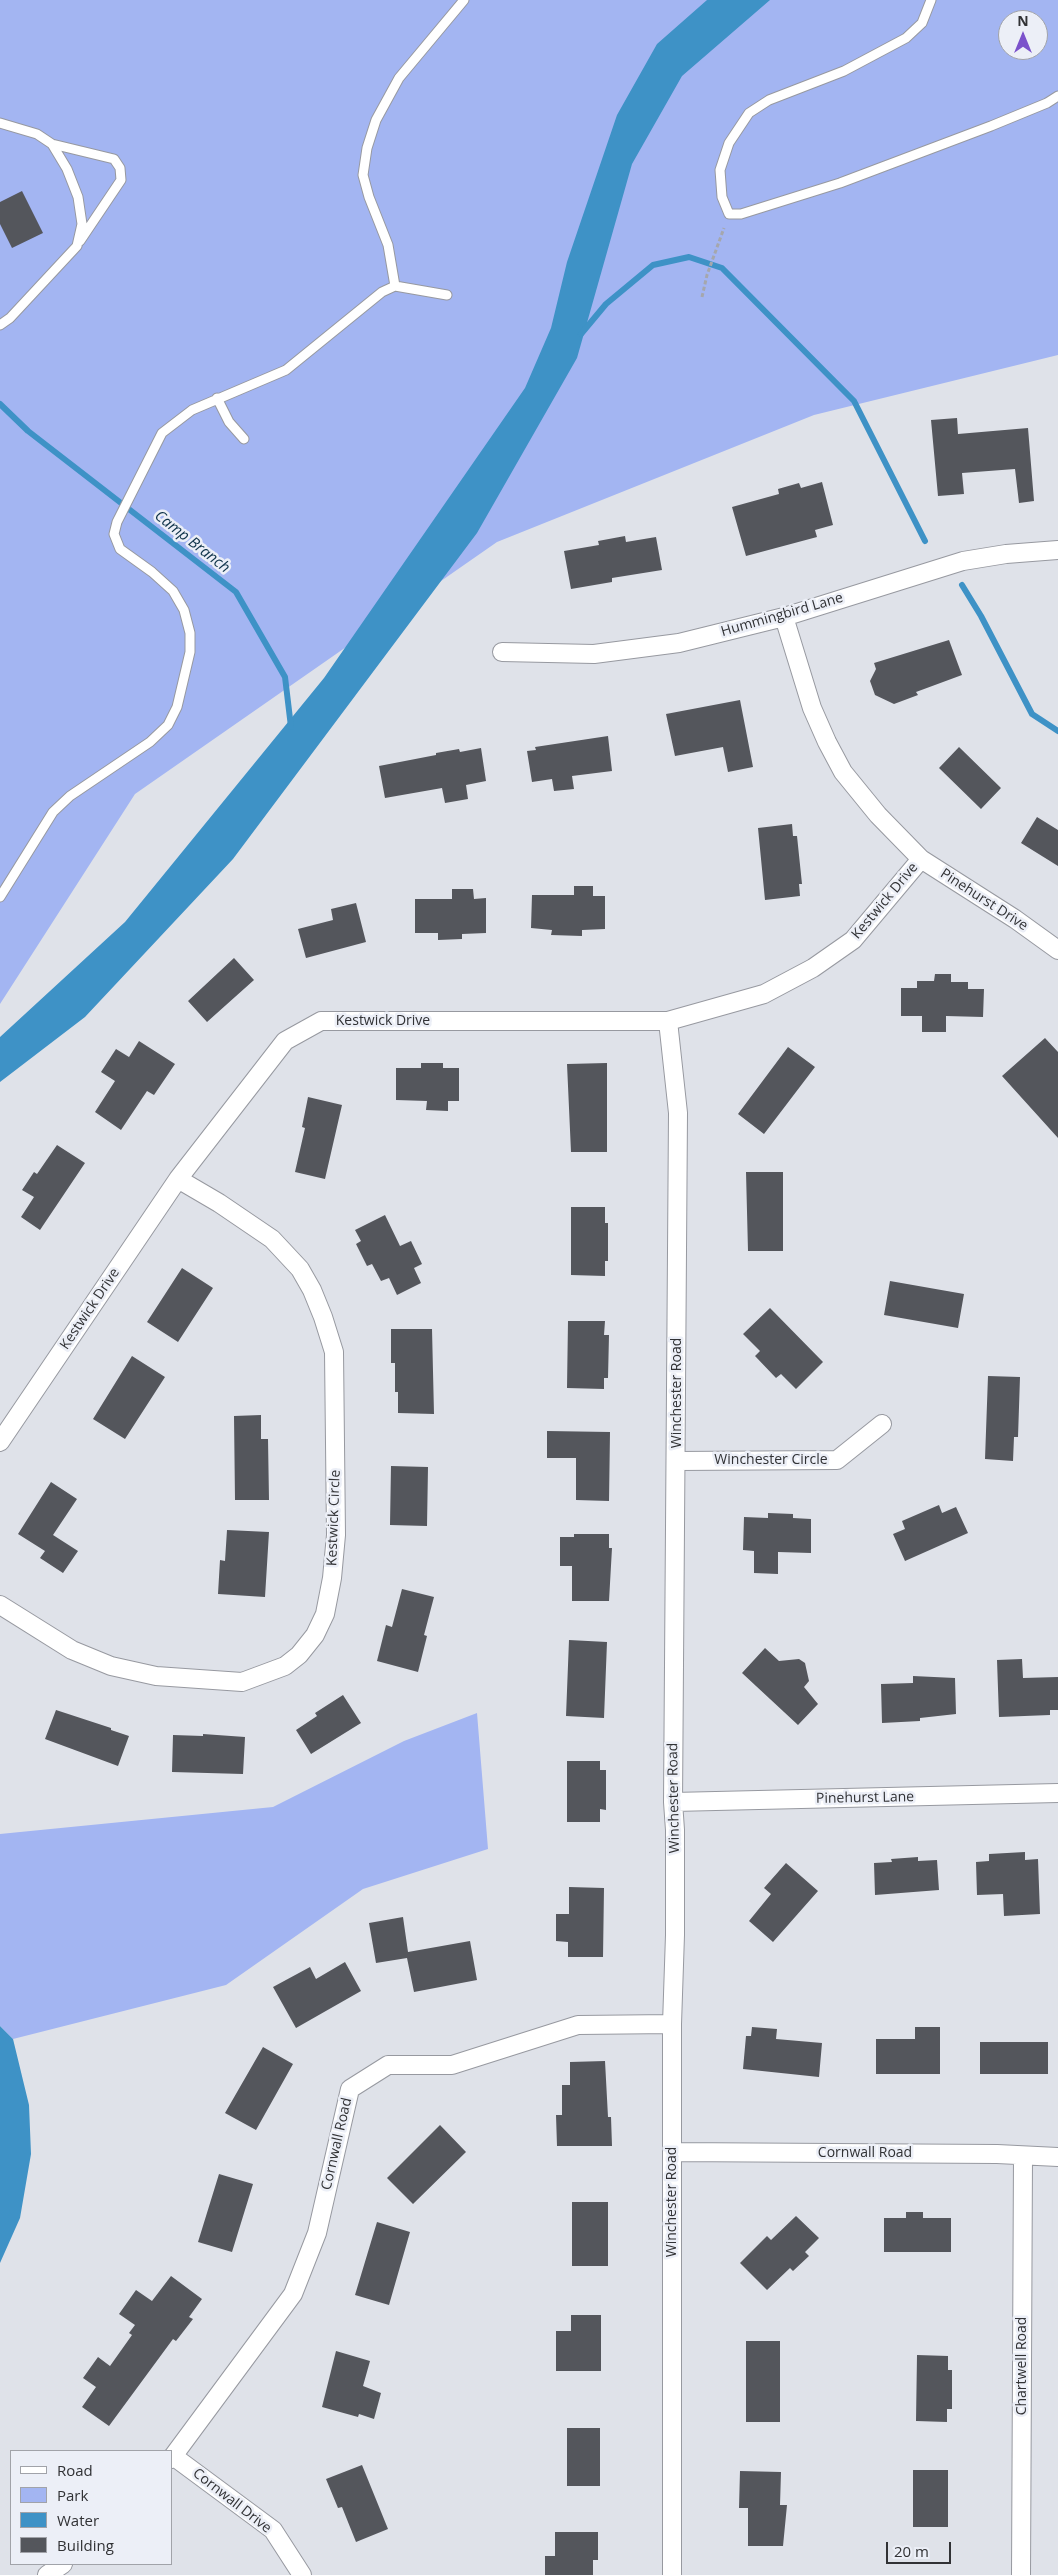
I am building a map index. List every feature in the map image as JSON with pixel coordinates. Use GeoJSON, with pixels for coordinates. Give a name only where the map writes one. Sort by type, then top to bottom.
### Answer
{"type":"FeatureCollection","features":[{"type":"Feature","properties":{"kind":"street","name":"Hummingbird Lane"},"geometry":{"type":"LineString","coordinates":[[502,652],[594,654],[678,644],[784,616],[963,561],[1006,554],[1058,550]]}},
{"type":"Feature","properties":{"kind":"street","name":"Pinehurst Drive"},"geometry":{"type":"LineString","coordinates":[[784,616],[812,708],[844,772],[878,815],[921,859],[1015,919],[1058,950]]}},
{"type":"Feature","properties":{"kind":"street","name":"Kestwick Drive"},"geometry":{"type":"LineString","coordinates":[[0,1442],[178,1179],[285,1042],[321,1021],[668,1021],[764,994],[813,968],[853,940],[921,859]]}},
{"type":"Feature","properties":{"kind":"street","name":"Winchester Road"},"geometry":{"type":"LineString","coordinates":[[668,1021],[678,1113],[677,1461],[673,1802],[675,1868],[672,2024],[672,2575]]}},
{"type":"Feature","properties":{"kind":"street","name":"Kestwick Circle"},"geometry":{"type":"LineString","coordinates":[[0,1605],[72,1650],[111,1666],[156,1676],[242,1682],[285,1666],[299,1655],[315,1635],[325,1614],[332,1578],[336,1535],[334,1352],[323,1317],[312,1290],[300,1269],[272,1239],[219,1203],[178,1179]]}},
{"type":"Feature","properties":{"kind":"street","name":"Winchester Circle"},"geometry":{"type":"LineString","coordinates":[[677,1461],[837,1460],[882,1424]]}},
{"type":"Feature","properties":{"kind":"street","name":"Pinehurst Lane"},"geometry":{"type":"LineString","coordinates":[[673,1802],[1058,1793]]}},
{"type":"Feature","properties":{"kind":"street","name":"Cornwall Road"},"geometry":{"type":"LineString","coordinates":[[172,2457],[292,2294],[317,2233],[350,2089],[388,2065],[452,2065],[578,2025],[672,2024]]}},
{"type":"Feature","properties":{"kind":"street","name":"Cornwall Road"},"geometry":{"type":"LineString","coordinates":[[672,2152],[997,2154],[1023,2157],[1058,2157]]}},
{"type":"Feature","properties":{"kind":"street","name":"Chartwell Road"},"geometry":{"type":"LineString","coordinates":[[1021,2575],[1023,2157]]}},
{"type":"Feature","properties":{"kind":"street","name":"Cornwall Drive"},"geometry":{"type":"LineString","coordinates":[[172,2457],[273,2530],[293,2558],[302,2575]]}},
{"type":"Feature","properties":{"kind":"street"},"geometry":{"type":"LineString","coordinates":[[47,2575],[61,2565]]}},
{"type":"Feature","properties":{"kind":"lane"},"geometry":{"type":"LineString","coordinates":[[395,286],[388,245],[369,198],[363,175],[367,148],[376,120],[399,78],[464,0]]}},
{"type":"Feature","properties":{"kind":"lane"},"geometry":{"type":"LineString","coordinates":[[931,0],[922,23],[906,38],[844,71],[769,100],[749,113],[728,143],[720,170],[722,198],[729,214],[741,214],[840,182],[991,126],[1058,96]]}},
{"type":"Feature","properties":{"kind":"lane"},"geometry":{"type":"LineString","coordinates":[[0,123],[37,134],[52,144],[114,159],[120,168],[121,180],[77,246],[10,318],[0,325]]}},
{"type":"Feature","properties":{"kind":"lane"},"geometry":{"type":"LineString","coordinates":[[52,144],[67,169],[78,198],[82,224],[77,246]]}},
{"type":"Feature","properties":{"kind":"lane"},"geometry":{"type":"LineString","coordinates":[[0,897],[54,812],[70,796],[150,742],[168,725],[177,707],[190,652],[190,632],[184,610],[173,592],[152,572],[120,549],[114,534],[117,522],[162,433],[192,410],[286,370],[382,292],[395,286],[447,295]]}},
{"type":"Feature","properties":{"kind":"lane"},"geometry":{"type":"LineString","coordinates":[[217,398],[229,422],[244,439]]}},
{"type":"Feature","properties":{"kind":"path"},"geometry":{"type":"LineString","coordinates":[[702,297],[707,274],[729,214]]}},
{"type":"Feature","properties":{"kind":"green space"},"geometry":{"type":"Polygon","coordinates":[[[0,0],[1058,0],[1058,355],[814,415],[497,542],[135,794],[0,1004],[0,0]]]}},
{"type":"Feature","properties":{"kind":"green space"},"geometry":{"type":"Polygon","coordinates":[[[477,1713],[488,1849],[363,1889],[226,1985],[13,2039],[0,2026],[0,1834],[273,1807],[404,1741],[477,1713]]]}},
{"type":"Feature","properties":{"kind":"water"},"geometry":{"type":"Polygon","coordinates":[[[707,0],[770,0],[682,76],[632,164],[577,358],[477,533],[233,859],[85,1017],[0,1082],[0,1037],[125,922],[324,678],[525,388],[551,328],[567,262],[617,115],[657,44],[707,0]]]}},
{"type":"Feature","properties":{"kind":"water"},"geometry":{"type":"Polygon","coordinates":[[[0,2026],[13,2039],[29,2105],[31,2154],[20,2218],[0,2263],[0,2026]]]}},
{"type":"Feature","properties":{"kind":"building"},"geometry":{"type":"Polygon","coordinates":[[[22,191],[43,233],[12,248],[0,224],[0,202],[22,191]]]}},
{"type":"Feature","properties":{"kind":"building"},"geometry":{"type":"Polygon","coordinates":[[[957,418],[958,434],[1028,428],[1034,501],[1019,503],[1015,469],[962,473],[964,494],[938,496],[931,420],[957,418]]]}},
{"type":"Feature","properties":{"kind":"building"},"geometry":{"type":"Polygon","coordinates":[[[822,482],[833,525],[815,530],[817,537],[746,556],[732,507],[779,494],[778,489],[799,483],[801,488],[822,482]]]}},
{"type":"Feature","properties":{"kind":"building"},"geometry":{"type":"Polygon","coordinates":[[[625,536],[626,542],[656,537],[662,570],[612,578],[612,582],[571,589],[564,551],[599,545],[598,541],[625,536]]]}},
{"type":"Feature","properties":{"kind":"building"},"geometry":{"type":"Polygon","coordinates":[[[949,640],[962,675],[916,692],[918,695],[894,704],[875,695],[870,681],[876,669],[874,663],[949,640]]]}},
{"type":"Feature","properties":{"kind":"building"},"geometry":{"type":"Polygon","coordinates":[[[740,700],[753,767],[728,772],[723,747],[675,756],[666,714],[740,700]]]}},
{"type":"Feature","properties":{"kind":"building"},"geometry":{"type":"Polygon","coordinates":[[[608,736],[612,771],[572,776],[574,789],[554,791],[552,779],[532,782],[527,751],[536,750],[535,747],[608,736]]]}},
{"type":"Feature","properties":{"kind":"building"},"geometry":{"type":"Polygon","coordinates":[[[959,747],[1001,788],[981,809],[939,768],[959,747]]]}},
{"type":"Feature","properties":{"kind":"building"},"geometry":{"type":"Polygon","coordinates":[[[481,748],[486,781],[466,785],[468,799],[445,803],[442,788],[385,798],[379,766],[436,755],[436,753],[459,749],[460,752],[481,748]]]}},
{"type":"Feature","properties":{"kind":"building"},"geometry":{"type":"Polygon","coordinates":[[[1037,817],[1058,830],[1058,866],[1021,843],[1037,817]]]}},
{"type":"Feature","properties":{"kind":"building"},"geometry":{"type":"Polygon","coordinates":[[[792,824],[793,836],[797,836],[802,884],[799,884],[800,896],[765,900],[758,828],[792,824]]]}},
{"type":"Feature","properties":{"kind":"building"},"geometry":{"type":"Polygon","coordinates":[[[574,886],[593,886],[593,896],[605,896],[605,929],[582,930],[582,936],[551,935],[552,930],[531,928],[532,895],[574,895],[574,886]]]}},
{"type":"Feature","properties":{"kind":"building"},"geometry":{"type":"Polygon","coordinates":[[[452,889],[473,889],[474,899],[486,898],[486,933],[462,934],[462,939],[438,940],[438,933],[415,933],[415,899],[452,899],[452,889]]]}},
{"type":"Feature","properties":{"kind":"building"},"geometry":{"type":"Polygon","coordinates":[[[356,903],[366,942],[306,958],[298,929],[333,920],[331,909],[356,903]]]}},
{"type":"Feature","properties":{"kind":"building"},"geometry":{"type":"Polygon","coordinates":[[[234,958],[254,980],[207,1022],[188,1001],[234,958]]]}},
{"type":"Feature","properties":{"kind":"building"},"geometry":{"type":"Polygon","coordinates":[[[935,974],[951,974],[951,982],[968,982],[968,989],[984,989],[983,1017],[946,1016],[946,1032],[922,1032],[922,1016],[901,1016],[901,988],[917,988],[917,981],[934,981],[935,974]]]}},
{"type":"Feature","properties":{"kind":"building"},"geometry":{"type":"Polygon","coordinates":[[[1045,1038],[1058,1052],[1058,1138],[1002,1076],[1045,1038]]]}},
{"type":"Feature","properties":{"kind":"building"},"geometry":{"type":"Polygon","coordinates":[[[139,1041],[175,1064],[154,1095],[147,1091],[121,1130],[95,1112],[115,1081],[101,1072],[116,1049],[129,1057],[139,1041]]]}},
{"type":"Feature","properties":{"kind":"building"},"geometry":{"type":"Polygon","coordinates":[[[788,1047],[815,1067],[764,1134],[738,1114],[788,1047]]]}},
{"type":"Feature","properties":{"kind":"building"},"geometry":{"type":"Polygon","coordinates":[[[421,1063],[443,1063],[443,1068],[459,1068],[459,1101],[448,1101],[448,1111],[426,1110],[427,1101],[396,1100],[396,1068],[421,1068],[421,1063]]]}},
{"type":"Feature","properties":{"kind":"building"},"geometry":{"type":"Polygon","coordinates":[[[607,1063],[607,1152],[571,1152],[567,1064],[607,1063]]]}},
{"type":"Feature","properties":{"kind":"building"},"geometry":{"type":"Polygon","coordinates":[[[308,1097],[342,1105],[325,1179],[295,1172],[305,1128],[302,1127],[308,1097]]]}},
{"type":"Feature","properties":{"kind":"building"},"geometry":{"type":"Polygon","coordinates":[[[57,1145],[85,1163],[40,1230],[21,1217],[34,1197],[22,1190],[34,1172],[37,1174],[57,1145]]]}},
{"type":"Feature","properties":{"kind":"building"},"geometry":{"type":"Polygon","coordinates":[[[746,1172],[783,1172],[783,1251],[748,1251],[746,1172]]]}},
{"type":"Feature","properties":{"kind":"building"},"geometry":{"type":"Polygon","coordinates":[[[571,1207],[605,1207],[605,1223],[608,1223],[608,1261],[605,1261],[605,1276],[571,1275],[571,1207]]]}},
{"type":"Feature","properties":{"kind":"building"},"geometry":{"type":"Polygon","coordinates":[[[385,1215],[400,1246],[411,1241],[422,1264],[414,1268],[421,1283],[397,1295],[389,1278],[381,1281],[372,1264],[367,1266],[356,1244],[361,1241],[355,1230],[385,1215]]]}},
{"type":"Feature","properties":{"kind":"building"},"geometry":{"type":"Polygon","coordinates":[[[182,1268],[213,1288],[178,1342],[147,1322],[182,1268]]]}},
{"type":"Feature","properties":{"kind":"building"},"geometry":{"type":"Polygon","coordinates":[[[890,1281],[964,1294],[958,1328],[884,1315],[890,1281]]]}},
{"type":"Feature","properties":{"kind":"building"},"geometry":{"type":"Polygon","coordinates":[[[770,1308],[823,1362],[796,1389],[781,1374],[776,1378],[755,1356],[760,1351],[743,1334],[770,1308]]]}},
{"type":"Feature","properties":{"kind":"building"},"geometry":{"type":"Polygon","coordinates":[[[568,1321],[605,1321],[604,1335],[609,1335],[608,1378],[604,1378],[604,1389],[567,1388],[568,1321]]]}},
{"type":"Feature","properties":{"kind":"building"},"geometry":{"type":"Polygon","coordinates":[[[391,1329],[432,1329],[434,1414],[398,1413],[398,1392],[395,1392],[395,1363],[391,1363],[391,1329]]]}},
{"type":"Feature","properties":{"kind":"building"},"geometry":{"type":"Polygon","coordinates":[[[132,1356],[165,1377],[125,1439],[93,1419],[132,1356]]]}},
{"type":"Feature","properties":{"kind":"building"},"geometry":{"type":"Polygon","coordinates":[[[988,1376],[1020,1377],[1018,1437],[1014,1437],[1013,1461],[985,1459],[988,1376]]]}},
{"type":"Feature","properties":{"kind":"building"},"geometry":{"type":"Polygon","coordinates":[[[261,1415],[261,1439],[268,1439],[269,1500],[235,1500],[234,1416],[261,1415]]]}},
{"type":"Feature","properties":{"kind":"building"},"geometry":{"type":"Polygon","coordinates":[[[547,1431],[610,1432],[609,1501],[576,1500],[576,1458],[547,1458],[547,1431]]]}},
{"type":"Feature","properties":{"kind":"building"},"geometry":{"type":"Polygon","coordinates":[[[391,1466],[428,1467],[427,1526],[390,1525],[391,1466]]]}},
{"type":"Feature","properties":{"kind":"building"},"geometry":{"type":"Polygon","coordinates":[[[51,1482],[77,1499],[53,1535],[78,1551],[63,1573],[40,1558],[45,1551],[18,1534],[51,1482]]]}},
{"type":"Feature","properties":{"kind":"building"},"geometry":{"type":"Polygon","coordinates":[[[939,1505],[942,1513],[956,1507],[968,1533],[905,1561],[893,1534],[905,1529],[902,1521],[939,1505]]]}},
{"type":"Feature","properties":{"kind":"building"},"geometry":{"type":"Polygon","coordinates":[[[768,1513],[793,1514],[793,1518],[811,1519],[811,1553],[778,1552],[778,1574],[754,1573],[754,1551],[743,1550],[744,1517],[768,1518],[768,1513]]]}},
{"type":"Feature","properties":{"kind":"building"},"geometry":{"type":"Polygon","coordinates":[[[227,1530],[269,1532],[265,1597],[218,1594],[220,1560],[225,1561],[227,1530]]]}},
{"type":"Feature","properties":{"kind":"building"},"geometry":{"type":"Polygon","coordinates":[[[574,1534],[609,1534],[609,1548],[612,1548],[609,1601],[572,1601],[572,1566],[560,1566],[560,1537],[574,1537],[574,1534]]]}},
{"type":"Feature","properties":{"kind":"building"},"geometry":{"type":"Polygon","coordinates":[[[402,1589],[434,1597],[424,1635],[427,1636],[418,1672],[377,1661],[386,1625],[392,1627],[402,1589]]]}},
{"type":"Feature","properties":{"kind":"building"},"geometry":{"type":"Polygon","coordinates":[[[569,1640],[607,1642],[604,1718],[566,1716],[569,1640]]]}},
{"type":"Feature","properties":{"kind":"building"},"geometry":{"type":"Polygon","coordinates":[[[765,1648],[779,1661],[799,1659],[805,1663],[809,1681],[804,1687],[818,1704],[798,1725],[742,1673],[765,1648]]]}},
{"type":"Feature","properties":{"kind":"building"},"geometry":{"type":"Polygon","coordinates":[[[1022,1659],[1023,1678],[1058,1677],[1058,1710],[1050,1710],[1050,1715],[999,1717],[997,1660],[1022,1659]]]}},
{"type":"Feature","properties":{"kind":"building"},"geometry":{"type":"Polygon","coordinates":[[[913,1676],[955,1678],[956,1714],[920,1718],[920,1721],[882,1723],[881,1684],[913,1683],[913,1676]]]}},
{"type":"Feature","properties":{"kind":"building"},"geometry":{"type":"Polygon","coordinates":[[[343,1695],[361,1723],[311,1754],[296,1730],[317,1716],[315,1713],[343,1695]]]}},
{"type":"Feature","properties":{"kind":"building"},"geometry":{"type":"Polygon","coordinates":[[[56,1710],[129,1736],[118,1766],[45,1739],[56,1710]]]}},
{"type":"Feature","properties":{"kind":"building"},"geometry":{"type":"Polygon","coordinates":[[[203,1734],[245,1737],[243,1774],[172,1772],[173,1735],[203,1736],[203,1734]]]}},
{"type":"Feature","properties":{"kind":"building"},"geometry":{"type":"Polygon","coordinates":[[[567,1761],[600,1761],[600,1770],[606,1770],[606,1810],[600,1809],[600,1822],[567,1822],[567,1761]]]}},
{"type":"Feature","properties":{"kind":"building"},"geometry":{"type":"Polygon","coordinates":[[[1025,1852],[1025,1860],[1038,1859],[1040,1914],[1004,1916],[1003,1894],[977,1895],[976,1862],[989,1861],[989,1854],[1025,1852]]]}},
{"type":"Feature","properties":{"kind":"building"},"geometry":{"type":"Polygon","coordinates":[[[918,1857],[918,1861],[937,1860],[939,1890],[875,1895],[874,1863],[892,1862],[891,1859],[918,1857]]]}},
{"type":"Feature","properties":{"kind":"building"},"geometry":{"type":"Polygon","coordinates":[[[786,1863],[818,1891],[773,1942],[749,1921],[771,1894],[764,1888],[786,1863]]]}},
{"type":"Feature","properties":{"kind":"building"},"geometry":{"type":"Polygon","coordinates":[[[569,1887],[604,1888],[603,1957],[568,1957],[568,1942],[556,1941],[556,1914],[569,1914],[569,1887]]]}},
{"type":"Feature","properties":{"kind":"building"},"geometry":{"type":"Polygon","coordinates":[[[403,1917],[408,1952],[470,1941],[477,1980],[414,1992],[407,1958],[376,1963],[369,1923],[403,1917]]]}},
{"type":"Feature","properties":{"kind":"building"},"geometry":{"type":"Polygon","coordinates":[[[345,1962],[361,1991],[296,2028],[273,1987],[310,1967],[316,1979],[345,1962]]]}},
{"type":"Feature","properties":{"kind":"building"},"geometry":{"type":"Polygon","coordinates":[[[752,2027],[777,2029],[776,2039],[822,2043],[819,2077],[743,2069],[746,2036],[751,2036],[752,2027]]]}},
{"type":"Feature","properties":{"kind":"building"},"geometry":{"type":"Polygon","coordinates":[[[915,2027],[940,2027],[940,2074],[876,2074],[876,2039],[915,2039],[915,2027]]]}},
{"type":"Feature","properties":{"kind":"building"},"geometry":{"type":"Polygon","coordinates":[[[980,2042],[1048,2042],[1048,2074],[980,2074],[980,2042]]]}},
{"type":"Feature","properties":{"kind":"building"},"geometry":{"type":"Polygon","coordinates":[[[263,2047],[293,2064],[256,2130],[225,2113],[263,2047]]]}},
{"type":"Feature","properties":{"kind":"building"},"geometry":{"type":"Polygon","coordinates":[[[605,2061],[608,2117],[611,2117],[612,2146],[557,2146],[556,2115],[562,2115],[562,2085],[570,2085],[570,2062],[605,2061]]]}},
{"type":"Feature","properties":{"kind":"building"},"geometry":{"type":"Polygon","coordinates":[[[440,2125],[466,2152],[413,2204],[387,2178],[440,2125]]]}},
{"type":"Feature","properties":{"kind":"building"},"geometry":{"type":"Polygon","coordinates":[[[219,2174],[253,2184],[232,2252],[198,2242],[219,2174]]]}},
{"type":"Feature","properties":{"kind":"building"},"geometry":{"type":"Polygon","coordinates":[[[572,2202],[608,2202],[608,2266],[572,2266],[572,2202]]]}},
{"type":"Feature","properties":{"kind":"building"},"geometry":{"type":"Polygon","coordinates":[[[906,2212],[923,2212],[923,2218],[951,2218],[951,2252],[884,2252],[884,2218],[906,2218],[906,2212]]]}},
{"type":"Feature","properties":{"kind":"building"},"geometry":{"type":"Polygon","coordinates":[[[796,2216],[819,2238],[805,2252],[809,2256],[793,2271],[790,2268],[767,2290],[740,2263],[767,2236],[771,2240],[796,2216]]]}},
{"type":"Feature","properties":{"kind":"building"},"geometry":{"type":"Polygon","coordinates":[[[377,2222],[410,2232],[389,2305],[355,2295],[377,2222]]]}},
{"type":"Feature","properties":{"kind":"building"},"geometry":{"type":"Polygon","coordinates":[[[171,2276],[202,2299],[189,2317],[193,2319],[176,2341],[173,2339],[109,2426],[82,2407],[96,2387],[83,2378],[98,2357],[110,2366],[132,2335],[129,2333],[135,2325],[119,2314],[136,2290],[152,2301],[171,2276]]]}},
{"type":"Feature","properties":{"kind":"building"},"geometry":{"type":"Polygon","coordinates":[[[571,2315],[601,2315],[601,2371],[556,2371],[556,2331],[571,2331],[571,2315]]]}},
{"type":"Feature","properties":{"kind":"building"},"geometry":{"type":"Polygon","coordinates":[[[746,2341],[780,2341],[780,2422],[746,2422],[746,2341]]]}},
{"type":"Feature","properties":{"kind":"building"},"geometry":{"type":"Polygon","coordinates":[[[336,2351],[370,2361],[363,2386],[381,2393],[374,2419],[359,2414],[358,2417],[322,2407],[336,2351]]]}},
{"type":"Feature","properties":{"kind":"building"},"geometry":{"type":"Polygon","coordinates":[[[917,2355],[948,2356],[948,2370],[952,2370],[952,2409],[947,2409],[947,2422],[916,2421],[917,2355]]]}},
{"type":"Feature","properties":{"kind":"building"},"geometry":{"type":"Polygon","coordinates":[[[567,2428],[600,2428],[600,2486],[567,2486],[567,2428]]]}},
{"type":"Feature","properties":{"kind":"building"},"geometry":{"type":"Polygon","coordinates":[[[362,2465],[388,2529],[356,2542],[342,2507],[338,2508],[326,2479],[362,2465]]]}},
{"type":"Feature","properties":{"kind":"building"},"geometry":{"type":"Polygon","coordinates":[[[913,2470],[948,2470],[948,2527],[913,2527],[913,2470]]]}},
{"type":"Feature","properties":{"kind":"building"},"geometry":{"type":"Polygon","coordinates":[[[740,2471],[781,2472],[780,2505],[787,2505],[783,2546],[748,2546],[748,2508],[739,2508],[740,2471]]]}},
{"type":"Feature","properties":{"kind":"building"},"geometry":{"type":"Polygon","coordinates":[[[555,2532],[598,2532],[598,2560],[593,2560],[593,2575],[545,2575],[545,2556],[555,2556],[555,2532]]]}},
{"type":"Feature","properties":{"kind":"waterway"},"geometry":{"type":"LineString","coordinates":[[581,334],[606,304],[653,265],[689,257],[722,268],[854,401],[925,541]]}},
{"type":"Feature","properties":{"kind":"waterway","name":"Camp Branch"},"geometry":{"type":"LineString","coordinates":[[0,404],[28,431],[236,592],[285,677],[291,727]]}},
{"type":"Feature","properties":{"kind":"waterway"},"geometry":{"type":"LineString","coordinates":[[962,585],[981,616],[1032,714],[1058,731]]}}]}
